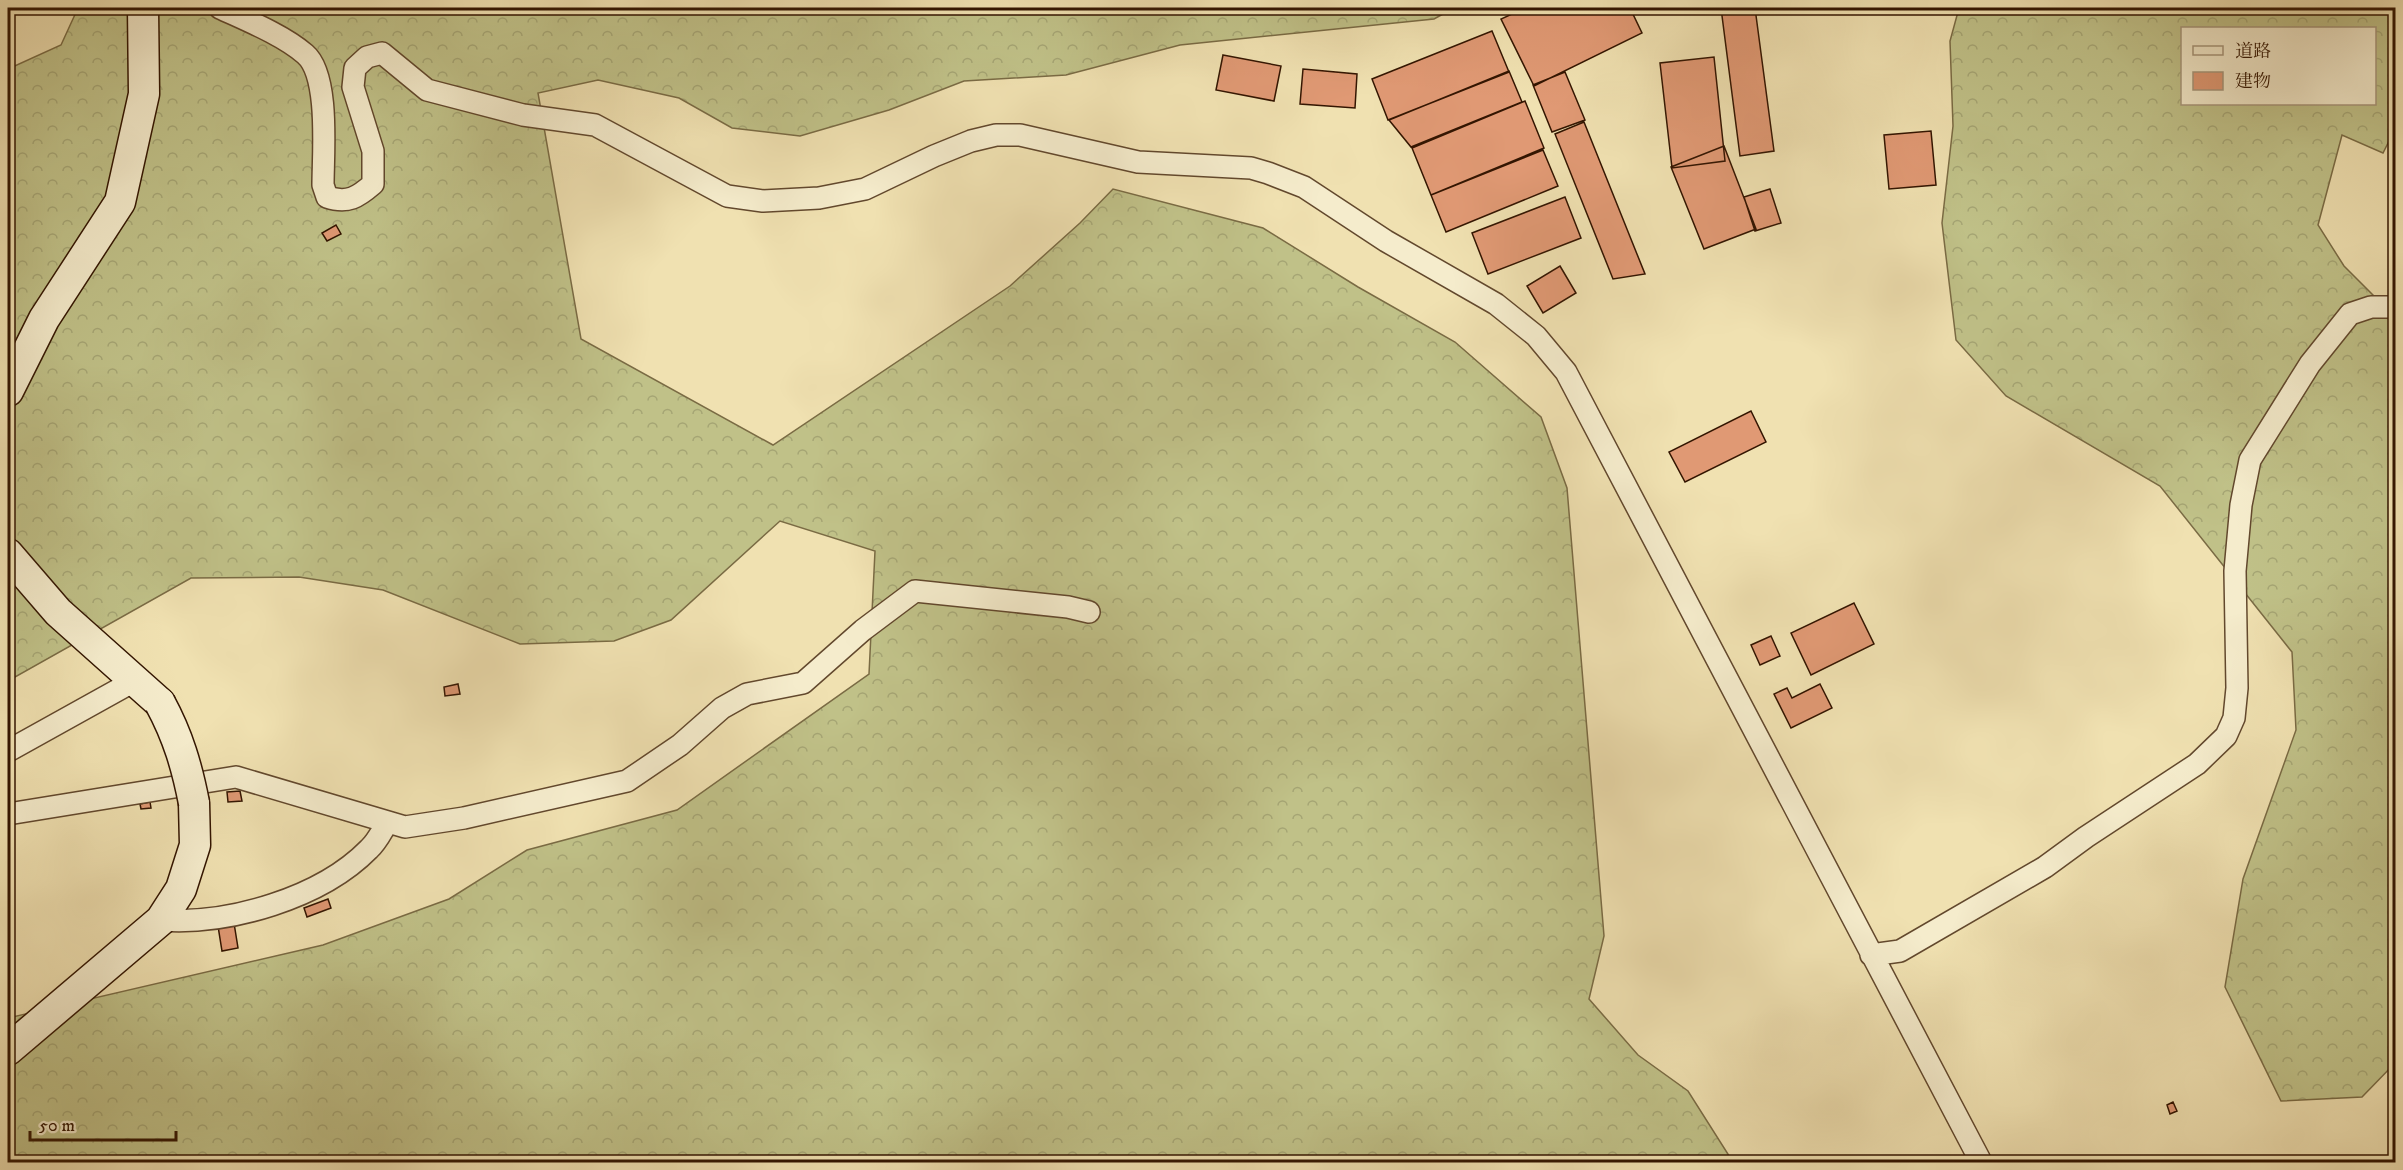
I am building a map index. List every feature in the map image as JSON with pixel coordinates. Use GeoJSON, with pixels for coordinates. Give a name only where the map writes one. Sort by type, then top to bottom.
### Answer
{"type":"FeatureCollection","features":[{"type":"Feature","properties":{"kind":"street"},"geometry":{"type":"LineString","coordinates":[[8,391],[44,320],[120,202],[144,94],[143,8]]}},
{"type":"Feature","properties":{"kind":"street"},"geometry":{"type":"LineString","coordinates":[[220,8],[307,55],[317,75],[322,100],[323,185],[327,197],[341,201],[357,198],[373,184],[374,151],[353,87],[355,68],[367,57],[382,53],[427,90],[523,115],[595,125],[727,196],[763,201],[819,198],[866,189],[934,156],[971,141],[996,135],[1020,135],[1138,162],[1251,168],[1304,188],[1386,241],[1496,304],[1536,336],[1566,372],[1981,1162]]}},
{"type":"Feature","properties":{"kind":"street"},"geometry":{"type":"LineString","coordinates":[[1871,955],[1900,951],[2045,867],[2086,837],[2197,764],[2226,736],[2234,718],[2237,688],[2235,571],[2241,505],[2250,460],[2310,364],[2350,314],[2371,307],[2396,307]]}},
{"type":"Feature","properties":{"kind":"street"},"geometry":{"type":"LineString","coordinates":[[8,554],[58,612],[160,703],[174,730],[187,764],[194,803],[195,845],[181,889],[161,921],[8,1050]]}},
{"type":"Feature","properties":{"kind":"street"},"geometry":{"type":"LineString","coordinates":[[8,814],[71,801],[236,777],[405,827],[464,818],[627,781],[680,745],[722,708],[747,694],[803,683],[863,630],[915,591],[1068,607],[1089,612]]}},
{"type":"Feature","properties":{"kind":"street"},"geometry":{"type":"LineString","coordinates":[[8,751],[134,681]]}},
{"type":"Feature","properties":{"kind":"street"},"geometry":{"type":"LineString","coordinates":[[161,921],[192,921],[239,913],[302,894],[343,872],[371,848],[387,823]]}},
{"type":"Feature","properties":{"kind":"green space"},"geometry":{"type":"Polygon","coordinates":[[[78,8],[1454,8],[1434,19],[1180,45],[1066,75],[964,81],[889,110],[800,136],[732,128],[679,98],[598,80],[538,93],[581,339],[773,445],[1010,286],[1080,223],[1113,189],[1263,228],[1358,287],[1455,342],[1541,417],[1567,488],[1604,936],[1589,999],[1638,1055],[1688,1091],[1733,1162],[8,1162],[8,1018],[323,945],[449,899],[527,850],[677,810],[869,674],[875,551],[780,521],[671,620],[614,641],[520,644],[383,590],[299,577],[191,578],[8,681],[8,69],[61,45],[78,8]]]}},
{"type":"Feature","properties":{"kind":"green space"},"geometry":{"type":"Polygon","coordinates":[[[1959,8],[2395,8],[2395,129],[2383,153],[2342,135],[2318,225],[2344,266],[2395,317],[2396,1062],[2362,1097],[2281,1101],[2225,987],[2243,879],[2296,730],[2292,652],[2160,486],[2006,396],[1956,340],[1942,223],[1953,126],[1950,41],[1959,8]]]}},
{"type":"Feature","properties":{"kind":"building"},"geometry":{"type":"Polygon","coordinates":[[[1525,8],[1630,8],[1642,33],[1534,86],[1501,19],[1525,8]]]}},
{"type":"Feature","properties":{"kind":"building"},"geometry":{"type":"Polygon","coordinates":[[[1721,8],[1755,8],[1774,151],[1740,156],[1721,8]]]}},
{"type":"Feature","properties":{"kind":"building"},"geometry":{"type":"Polygon","coordinates":[[[1492,31],[1509,72],[1388,120],[1372,79],[1492,31]]]}},
{"type":"Feature","properties":{"kind":"building"},"geometry":{"type":"Polygon","coordinates":[[[1223,55],[1281,66],[1274,101],[1216,90],[1223,55]]]}},
{"type":"Feature","properties":{"kind":"building"},"geometry":{"type":"Polygon","coordinates":[[[1714,57],[1725,161],[1672,168],[1660,63],[1714,57]]]}},
{"type":"Feature","properties":{"kind":"building"},"geometry":{"type":"Polygon","coordinates":[[[1303,69],[1357,74],[1355,108],[1300,104],[1303,69]]]}},
{"type":"Feature","properties":{"kind":"building"},"geometry":{"type":"Polygon","coordinates":[[[1509,71],[1522,102],[1411,147],[1389,120],[1509,71]]]}},
{"type":"Feature","properties":{"kind":"building"},"geometry":{"type":"Polygon","coordinates":[[[1565,72],[1585,120],[1552,132],[1533,85],[1565,72]]]}},
{"type":"Feature","properties":{"kind":"building"},"geometry":{"type":"Polygon","coordinates":[[[1525,101],[1544,148],[1431,195],[1412,148],[1525,101]]]}},
{"type":"Feature","properties":{"kind":"building"},"geometry":{"type":"Polygon","coordinates":[[[1584,122],[1645,274],[1613,279],[1555,134],[1584,122]]]}},
{"type":"Feature","properties":{"kind":"building"},"geometry":{"type":"Polygon","coordinates":[[[1931,131],[1936,185],[1889,189],[1884,135],[1931,131]]]}},
{"type":"Feature","properties":{"kind":"building"},"geometry":{"type":"Polygon","coordinates":[[[1724,146],[1756,229],[1704,249],[1671,167],[1724,146]]]}},
{"type":"Feature","properties":{"kind":"building"},"geometry":{"type":"Polygon","coordinates":[[[1543,150],[1558,186],[1446,232],[1431,195],[1543,150]]]}},
{"type":"Feature","properties":{"kind":"building"},"geometry":{"type":"Polygon","coordinates":[[[1770,189],[1781,223],[1755,231],[1744,197],[1770,189]]]}},
{"type":"Feature","properties":{"kind":"building"},"geometry":{"type":"Polygon","coordinates":[[[1565,197],[1581,238],[1488,274],[1472,233],[1565,197]]]}},
{"type":"Feature","properties":{"kind":"building"},"geometry":{"type":"Polygon","coordinates":[[[336,225],[341,234],[327,241],[322,233],[336,225]]]}},
{"type":"Feature","properties":{"kind":"building"},"geometry":{"type":"Polygon","coordinates":[[[1560,266],[1576,293],[1543,313],[1527,286],[1560,266]]]}},
{"type":"Feature","properties":{"kind":"building"},"geometry":{"type":"Polygon","coordinates":[[[1751,411],[1766,442],[1685,482],[1669,452],[1751,411]]]}},
{"type":"Feature","properties":{"kind":"building"},"geometry":{"type":"Polygon","coordinates":[[[1854,603],[1874,644],[1811,675],[1791,633],[1854,603]]]}},
{"type":"Feature","properties":{"kind":"building"},"geometry":{"type":"Polygon","coordinates":[[[1771,636],[1780,656],[1760,665],[1751,645],[1771,636]]]}},
{"type":"Feature","properties":{"kind":"building"},"geometry":{"type":"Polygon","coordinates":[[[458,684],[460,694],[445,696],[444,687],[458,684]]]}},
{"type":"Feature","properties":{"kind":"building"},"geometry":{"type":"Polygon","coordinates":[[[1820,684],[1832,708],[1791,728],[1774,694],[1787,688],[1792,698],[1820,684]]]}},
{"type":"Feature","properties":{"kind":"building"},"geometry":{"type":"Polygon","coordinates":[[[240,791],[242,801],[228,802],[227,792],[240,791]]]}},
{"type":"Feature","properties":{"kind":"building"},"geometry":{"type":"Polygon","coordinates":[[[150,802],[151,808],[141,809],[140,804],[150,802]]]}},
{"type":"Feature","properties":{"kind":"building"},"geometry":{"type":"Polygon","coordinates":[[[328,899],[331,908],[307,917],[304,908],[328,899]]]}},
{"type":"Feature","properties":{"kind":"building"},"geometry":{"type":"Polygon","coordinates":[[[234,923],[238,948],[222,951],[218,926],[234,923]]]}},
{"type":"Feature","properties":{"kind":"building"},"geometry":{"type":"Polygon","coordinates":[[[2173,1102],[2177,1111],[2170,1114],[2167,1105],[2173,1102]]]}}]}
